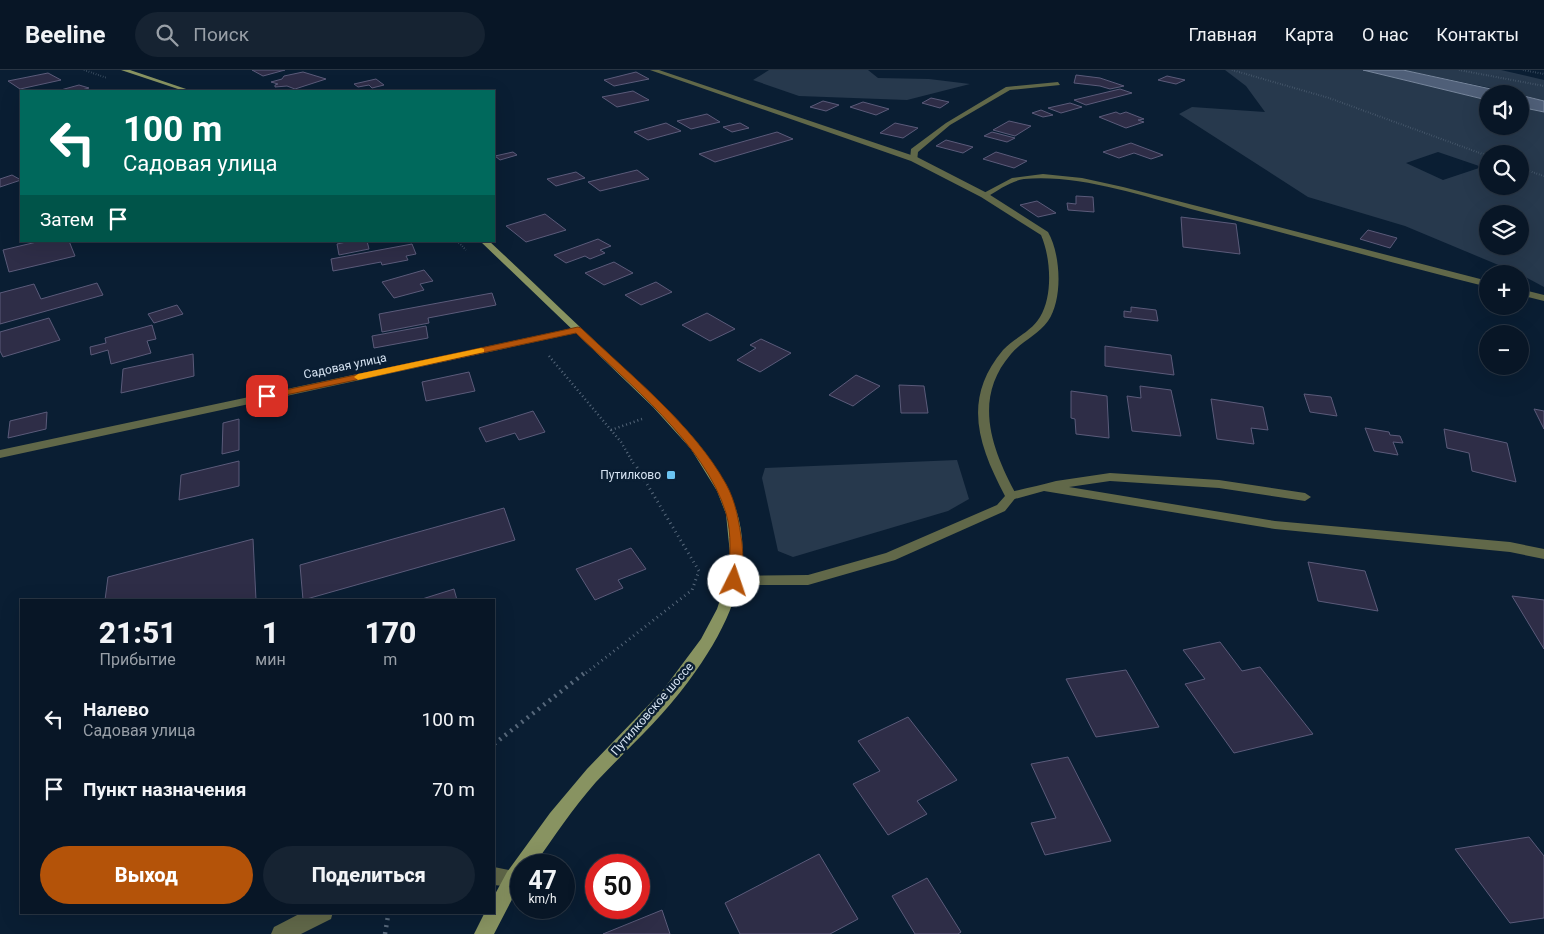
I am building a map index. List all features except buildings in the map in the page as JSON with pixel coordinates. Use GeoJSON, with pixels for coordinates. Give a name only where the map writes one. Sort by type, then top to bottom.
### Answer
{"type":"FeatureCollection","features":[{"type":"Feature","properties":{"kind":"main road"},"geometry":{"type":"LineString","coordinates":[[124,70],[186,90]]}},
{"type":"Feature","properties":{"kind":"main road","name":"Путилковское шоссе"},"geometry":{"type":"LineString","coordinates":[[485,242],[663,411],[696,449],[721,485],[732,514],[736,549],[734,581],[718,622],[694,662],[656,708],[578,792],[531,854]]}},
{"type":"Feature","properties":{"kind":"main road","name":"Путилковское шоссе"},"geometry":{"type":"LineString","coordinates":[[495,914],[510,886]]}},
{"type":"Feature","properties":{"kind":"main road","name":"Путилковское шоссе"},"geometry":{"type":"LineString","coordinates":[[484,934],[495,914]]}},
{"type":"Feature","properties":{"kind":"street"},"geometry":{"type":"LineString","coordinates":[[653,70],[914,160],[984,195],[1045,234],[1050,243],[1053,284],[1051,302],[1044,319],[1008,352],[993,371],[981,413],[988,450],[1011,496]]}},
{"type":"Feature","properties":{"kind":"street"},"geometry":{"type":"LineString","coordinates":[[914,160],[914,151],[948,124],[1008,88],[1033,84],[1058,84]]}},
{"type":"Feature","properties":{"kind":"street"},"geometry":{"type":"LineString","coordinates":[[984,195],[1008,182],[1024,177],[1043,176],[1125,190],[1263,224],[1479,282]]}},
{"type":"Feature","properties":{"kind":"street"},"geometry":{"type":"LineString","coordinates":[[1529,294],[1544,298]]}},
{"type":"Feature","properties":{"kind":"street","name":"Садовая улица"},"geometry":{"type":"LineString","coordinates":[[0,454],[578,330]]}},
{"type":"Feature","properties":{"kind":"street"},"geometry":{"type":"LineString","coordinates":[[734,581],[808,580],[890,557],[1001,508],[1011,496],[1044,487],[1110,477],[1219,484],[1305,497]]}},
{"type":"Feature","properties":{"kind":"street"},"geometry":{"type":"LineString","coordinates":[[1044,487],[1275,525],[1510,546],[1544,554]]}},
{"type":"Feature","properties":{"kind":"street"},"geometry":{"type":"LineString","coordinates":[[495,876],[510,872]]}},
{"type":"Feature","properties":{"kind":"street"},"geometry":{"type":"LineString","coordinates":[[281,934],[320,914]]}},
{"type":"Feature","properties":{"kind":"path"},"geometry":{"type":"LineString","coordinates":[[1232,70],[1337,101],[1479,153]]}},
{"type":"Feature","properties":{"kind":"path"},"geometry":{"type":"LineString","coordinates":[[1459,70],[1544,86]]}},
{"type":"Feature","properties":{"kind":"path"},"geometry":{"type":"LineString","coordinates":[[1523,70],[1544,74]]}},
{"type":"Feature","properties":{"kind":"path"},"geometry":{"type":"LineString","coordinates":[[1529,171],[1544,176]]}},
{"type":"Feature","properties":{"kind":"path"},"geometry":{"type":"LineString","coordinates":[[458,242],[471,255]]}},
{"type":"Feature","properties":{"kind":"path"},"geometry":{"type":"LineString","coordinates":[[495,743],[692,590],[699,571],[621,442],[534,339]]}},
{"type":"Feature","properties":{"kind":"path"},"geometry":{"type":"LineString","coordinates":[[611,430],[645,418]]}},
{"type":"Feature","properties":{"kind":"path"},"geometry":{"type":"LineString","coordinates":[[385,934],[388,916]]}},
{"type":"Feature","properties":{"kind":"shaded area"},"geometry":{"type":"Polygon","coordinates":[[[769,70],[868,70],[878,78],[929,79],[970,84],[907,100],[799,96],[753,80],[769,70]]]}},
{"type":"Feature","properties":{"kind":"shaded area"},"geometry":{"type":"Polygon","coordinates":[[[1225,70],[1363,70],[1479,98],[1479,135],[1529,135],[1529,109],[1544,112],[1544,287],[1529,279],[1529,265],[1498,265],[1405,226],[1308,197],[1179,114],[1192,107],[1265,112],[1246,86],[1225,70]]]}},
{"type":"Feature","properties":{"kind":"shaded area"},"geometry":{"type":"Polygon","coordinates":[[[1363,70],[1403,70],[1479,86],[1479,98],[1363,70]]]}},
{"type":"Feature","properties":{"kind":"shaded area"},"geometry":{"type":"Polygon","coordinates":[[[1403,70],[1501,70],[1544,80],[1544,101],[1529,97],[1529,85],[1479,86],[1403,70]]]}},
{"type":"Feature","properties":{"kind":"shaded area"},"geometry":{"type":"Polygon","coordinates":[[[1529,97],[1544,101],[1544,112],[1529,109],[1529,97]]]}},
{"type":"Feature","properties":{"kind":"shaded area"},"geometry":{"type":"Polygon","coordinates":[[[957,460],[969,499],[948,511],[793,557],[778,551],[762,478],[765,468],[957,460]]]}},
{"type":"Feature","properties":{"kind":"slow traffic"},"geometry":{"type":"LineString","coordinates":[[358,377],[481,350]]}},
{"type":"Feature","properties":{"kind":"place","name":"Путилково"},"geometry":{"type":"Point","coordinates":[671,475]}},
{"type":"Feature","properties":{"kind":"route"},"geometry":{"type":"LineString","coordinates":[[267,396],[578,330],[663,411],[696,449],[721,485],[732,514],[736,549],[734,581]]}}]}
